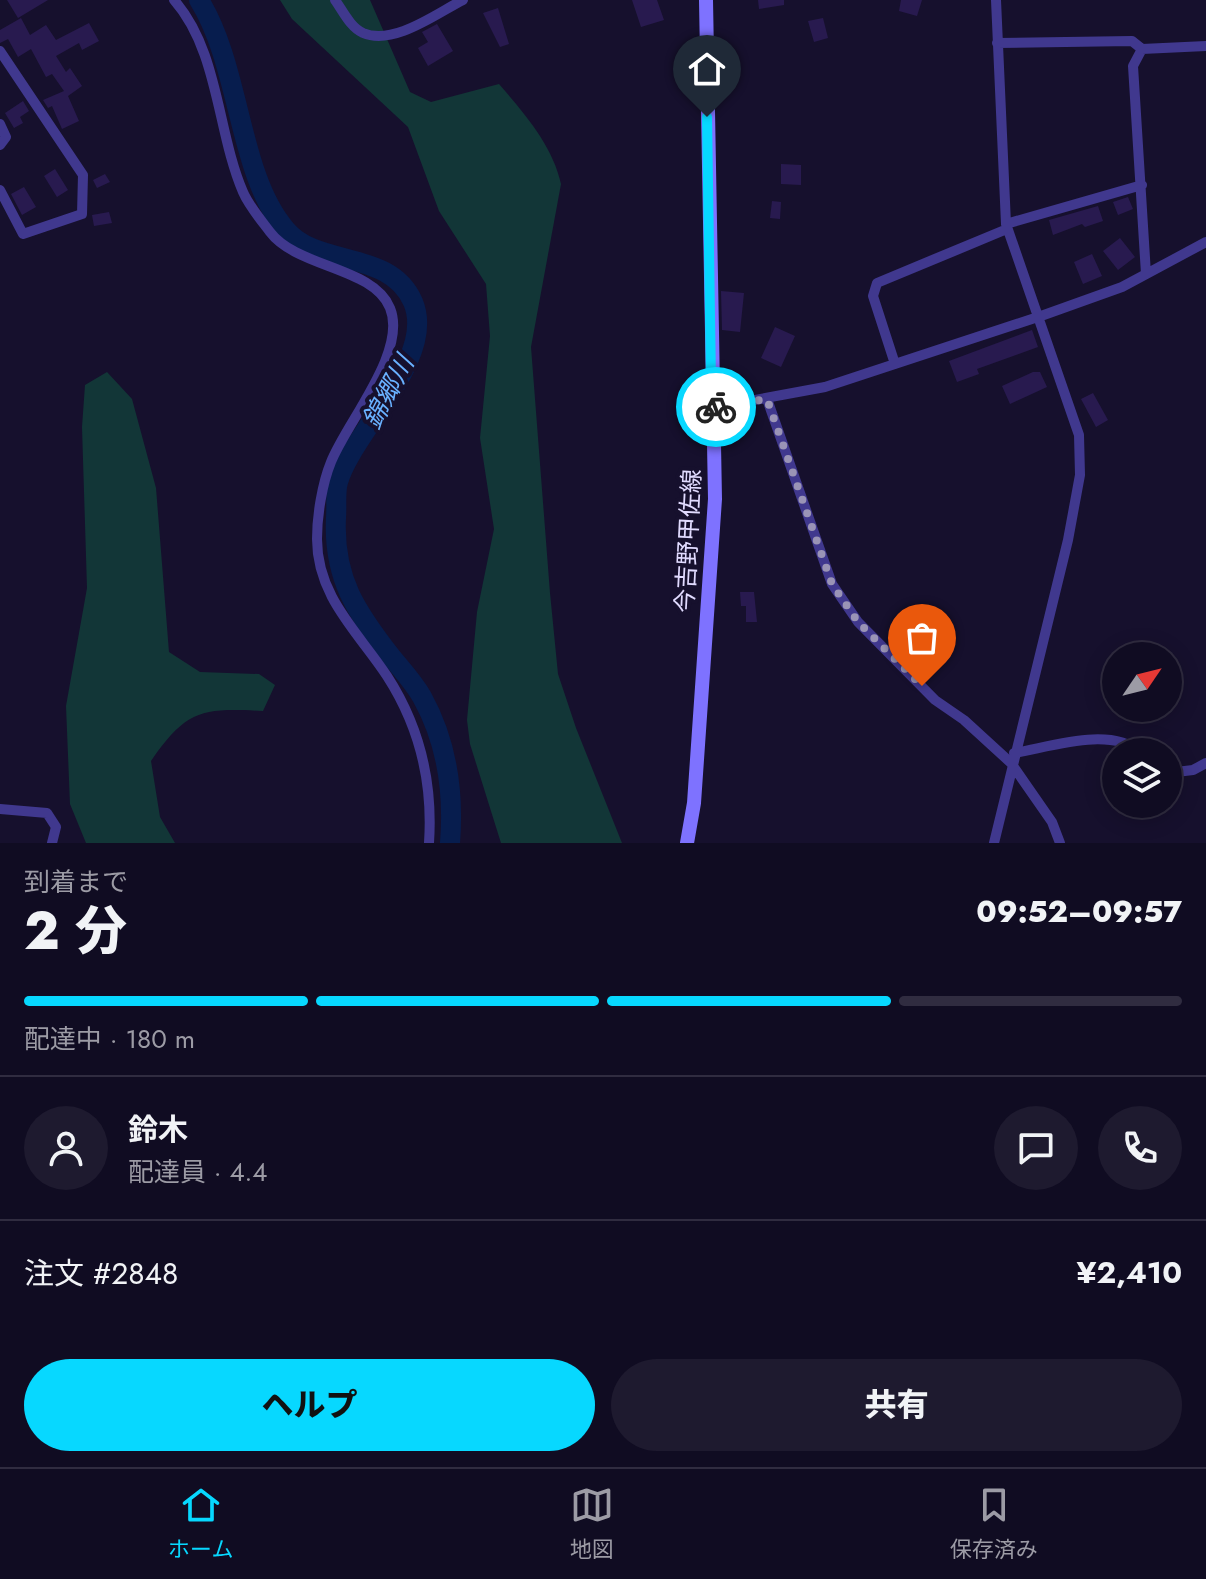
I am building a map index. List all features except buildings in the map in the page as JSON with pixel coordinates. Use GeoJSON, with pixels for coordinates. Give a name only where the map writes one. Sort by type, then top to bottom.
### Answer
{"type":"FeatureCollection","features":[{"type":"Feature","properties":{"kind":"main road","name":"今吉野甲佐線"},"geometry":{"type":"LineString","coordinates":[[687,843],[695,790],[714,536],[706,0]]}},
{"type":"Feature","properties":{"kind":"street"},"geometry":{"type":"LineString","coordinates":[[174,0],[192,27],[245,196],[272,235],[286,248],[377,290],[390,307],[394,325],[375,383],[329,466],[317,541],[325,581],[340,616],[387,676],[413,722],[426,765],[431,815],[429,843]]}},
{"type":"Feature","properties":{"kind":"street"},"geometry":{"type":"LineString","coordinates":[[335,0],[354,27],[365,34],[386,35],[417,25],[463,0]]}},
{"type":"Feature","properties":{"kind":"street"},"geometry":{"type":"LineString","coordinates":[[994,843],[1012,758],[1068,540],[1080,475],[1079,435],[1041,316],[1007,227],[996,0]]}},
{"type":"Feature","properties":{"kind":"street"},"geometry":{"type":"LineString","coordinates":[[997,43],[1132,41],[1142,49],[1206,46]]}},
{"type":"Feature","properties":{"kind":"street"},"geometry":{"type":"LineString","coordinates":[[1142,49],[1133,66],[1146,274]]}},
{"type":"Feature","properties":{"kind":"street"},"geometry":{"type":"LineString","coordinates":[[0,51],[83,175],[82,214],[23,234],[0,190]]}},
{"type":"Feature","properties":{"kind":"street"},"geometry":{"type":"LineString","coordinates":[[0,124],[6,137],[0,145]]}},
{"type":"Feature","properties":{"kind":"street"},"geometry":{"type":"LineString","coordinates":[[895,364],[873,296],[877,283],[1007,227],[1142,185]]}},
{"type":"Feature","properties":{"kind":"street"},"geometry":{"type":"LineString","coordinates":[[712,408],[825,387],[1041,316],[1146,274],[1206,242]]}},
{"type":"Feature","properties":{"kind":"street"},"geometry":{"type":"LineString","coordinates":[[767,399],[832,584],[858,622],[935,700],[1012,758],[1052,822],[1060,843]]}},
{"type":"Feature","properties":{"kind":"street"},"geometry":{"type":"LineString","coordinates":[[1012,758],[1102,739]]}},
{"type":"Feature","properties":{"kind":"street"},"geometry":{"type":"LineString","coordinates":[[1182,771],[1206,763]]}},
{"type":"Feature","properties":{"kind":"street"},"geometry":{"type":"LineString","coordinates":[[0,809],[47,813],[56,827],[52,843]]}},
{"type":"Feature","properties":{"kind":"green space"},"geometry":{"type":"Polygon","coordinates":[[[280,0],[370,0],[410,92],[431,102],[499,84],[536,131],[557,170],[561,184],[531,347],[550,593],[558,674],[622,843],[501,843],[470,744],[467,720],[477,612],[494,529],[480,438],[490,336],[486,284],[439,211],[408,127],[292,19],[280,0]]]}},
{"type":"Feature","properties":{"kind":"green space"},"geometry":{"type":"Polygon","coordinates":[[[107,372],[132,399],[156,488],[169,652],[200,672],[259,674],[275,685],[263,711],[225,710],[198,715],[175,731],[151,761],[160,817],[175,843],[86,843],[70,804],[66,706],[87,588],[82,427],[85,385],[107,372]]]}},
{"type":"Feature","properties":{"kind":"waterway","name":"錦郷川"},"geometry":{"type":"LineString","coordinates":[[199,0],[224,56],[258,180],[270,207],[286,230],[316,250],[388,274],[402,285],[413,302],[417,324],[413,347],[404,370],[346,462],[338,482],[336,539],[343,577],[358,610],[419,692],[431,714],[447,768],[451,805],[450,843]]}},
{"type":"Feature","properties":{"kind":"way so far"},"geometry":{"type":"LineString","coordinates":[[716,407],[767,399],[821,561],[832,584],[858,622],[922,686]]}},
{"type":"Feature","properties":{"kind":"route"},"geometry":{"type":"LineString","coordinates":[[707,117],[711,382],[712,408],[716,407]]}}]}
